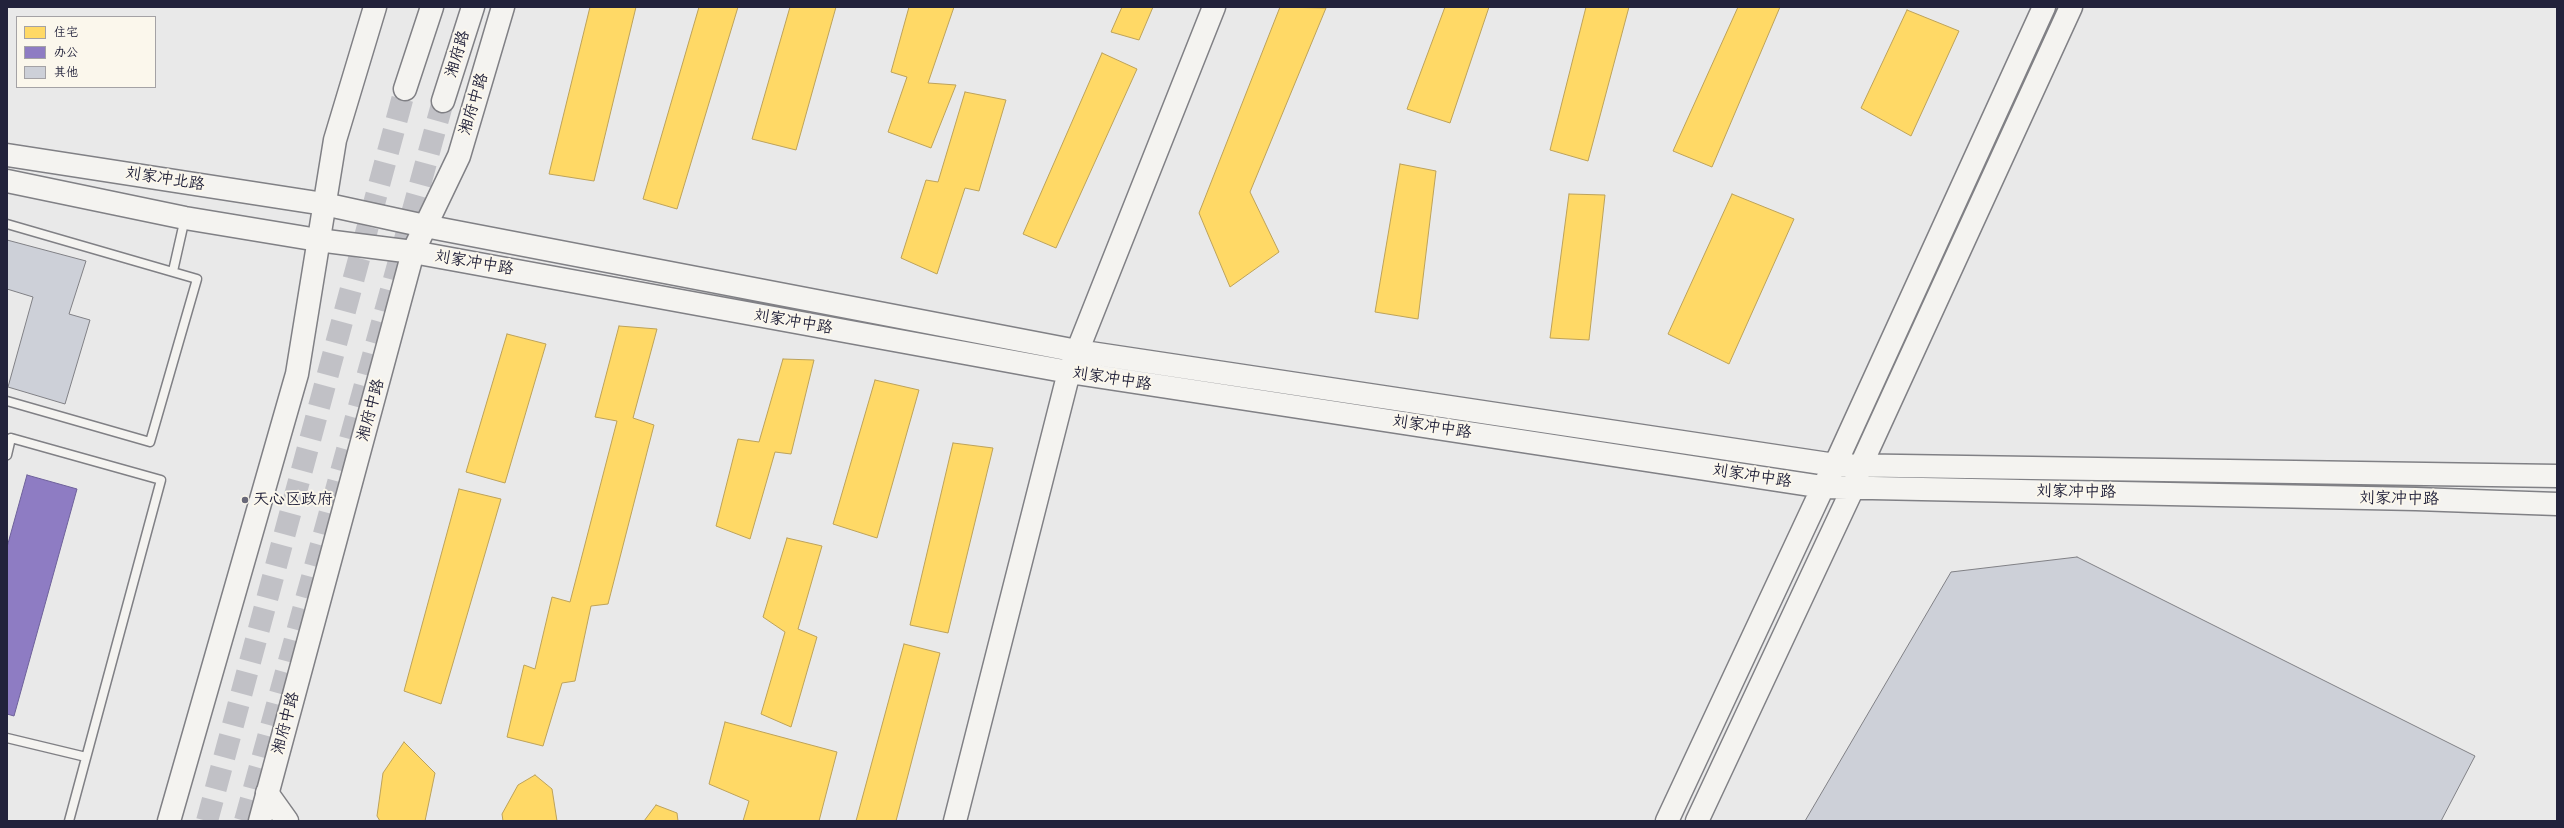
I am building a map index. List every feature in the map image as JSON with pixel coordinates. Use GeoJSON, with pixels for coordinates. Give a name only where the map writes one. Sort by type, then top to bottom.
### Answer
{"type":"FeatureCollection","features":[{"type":"Feature","properties":{"kind":"main road"},"geometry":{"type":"LineString","coordinates":[[170,821],[297,374],[335,140],[375,7]]}},
{"type":"Feature","properties":{"kind":"main road"},"geometry":{"type":"LineString","coordinates":[[405,89],[432,7]]}},
{"type":"Feature","properties":{"kind":"main road","name":"湘府路"},"geometry":{"type":"LineString","coordinates":[[443,101],[473,7]]}},
{"type":"Feature","properties":{"kind":"main road","name":"湘府中路"},"geometry":{"type":"LineString","coordinates":[[260,821],[413,252],[458,156],[503,7]]}},
{"type":"Feature","properties":{"kind":"main road"},"geometry":{"type":"LineString","coordinates":[[955,821],[1069,372],[1214,7]]}},
{"type":"Feature","properties":{"kind":"main road"},"geometry":{"type":"LineString","coordinates":[[1667,821],[1823,487],[1835,465],[2044,7]]}},
{"type":"Feature","properties":{"kind":"main road"},"geometry":{"type":"LineString","coordinates":[[1697,821],[1853,488],[1860,465],[2071,7]]}},
{"type":"Feature","properties":{"kind":"main road","name":"刘家冲北路"},"geometry":{"type":"LineString","coordinates":[[7,155],[324,204]]}},
{"type":"Feature","properties":{"kind":"main road","name":"刘家冲北路"},"geometry":{"type":"LineString","coordinates":[[7,181],[185,218],[318,240]]}},
{"type":"Feature","properties":{"kind":"main road","name":"刘家冲中路"},"geometry":{"type":"LineString","coordinates":[[324,204],[426,226],[1077,351],[1835,465],[2557,476]]}},
{"type":"Feature","properties":{"kind":"main road","name":"刘家冲中路"},"geometry":{"type":"LineString","coordinates":[[318,240],[413,252],[1069,372],[1823,487],[2416,499],[2557,504]]}},
{"type":"Feature","properties":{"kind":"main road"},"geometry":{"type":"LineString","coordinates":[[267,793],[288,821]]}},
{"type":"Feature","properties":{"kind":"lane"},"geometry":{"type":"LineString","coordinates":[[173,271],[185,218]]}},
{"type":"Feature","properties":{"kind":"lane"},"geometry":{"type":"LineString","coordinates":[[7,224],[197,279],[150,442],[7,402]]}},
{"type":"Feature","properties":{"kind":"lane"},"geometry":{"type":"LineString","coordinates":[[7,455],[12,438],[161,480],[69,821]]}},
{"type":"Feature","properties":{"kind":"lane"},"geometry":{"type":"LineString","coordinates":[[7,738],[86,757]]}},
{"type":"Feature","properties":{"kind":"building: 住宅"},"geometry":{"type":"Polygon","coordinates":[[[590,7],[636,7],[594,181],[549,174],[590,7]]]}},
{"type":"Feature","properties":{"kind":"building: 住宅"},"geometry":{"type":"Polygon","coordinates":[[[699,7],[738,7],[677,209],[643,199],[699,7]]]}},
{"type":"Feature","properties":{"kind":"building: 住宅"},"geometry":{"type":"Polygon","coordinates":[[[790,7],[836,7],[796,150],[752,139],[790,7]]]}},
{"type":"Feature","properties":{"kind":"building: 住宅"},"geometry":{"type":"Polygon","coordinates":[[[909,7],[954,7],[928,83],[956,85],[931,148],[888,132],[907,77],[891,72],[909,7]]]}},
{"type":"Feature","properties":{"kind":"building: 住宅"},"geometry":{"type":"Polygon","coordinates":[[[1122,7],[1153,7],[1139,40],[1111,32],[1122,7]]]}},
{"type":"Feature","properties":{"kind":"building: 住宅"},"geometry":{"type":"Polygon","coordinates":[[[1280,7],[1326,8],[1250,192],[1279,252],[1230,287],[1199,213],[1280,7]]]}},
{"type":"Feature","properties":{"kind":"building: 住宅"},"geometry":{"type":"Polygon","coordinates":[[[1445,7],[1489,7],[1450,123],[1407,109],[1445,7]]]}},
{"type":"Feature","properties":{"kind":"building: 住宅"},"geometry":{"type":"Polygon","coordinates":[[[1586,7],[1629,7],[1588,161],[1550,150],[1586,7]]]}},
{"type":"Feature","properties":{"kind":"building: 住宅"},"geometry":{"type":"Polygon","coordinates":[[[1738,7],[1780,7],[1712,167],[1673,151],[1738,7]]]}},
{"type":"Feature","properties":{"kind":"building: 住宅"},"geometry":{"type":"Polygon","coordinates":[[[1907,10],[1959,31],[1911,136],[1861,108],[1907,10]]]}},
{"type":"Feature","properties":{"kind":"building: 住宅"},"geometry":{"type":"Polygon","coordinates":[[[1102,53],[1137,69],[1056,248],[1023,234],[1102,53]]]}},
{"type":"Feature","properties":{"kind":"building: 住宅"},"geometry":{"type":"Polygon","coordinates":[[[965,92],[1006,100],[979,191],[965,188],[937,274],[901,258],[926,180],[938,182],[965,92]]]}},
{"type":"Feature","properties":{"kind":"building: 住宅"},"geometry":{"type":"Polygon","coordinates":[[[1400,164],[1436,171],[1418,319],[1375,312],[1400,164]]]}},
{"type":"Feature","properties":{"kind":"building: 住宅"},"geometry":{"type":"Polygon","coordinates":[[[1569,194],[1605,195],[1589,340],[1550,338],[1569,194]]]}},
{"type":"Feature","properties":{"kind":"building: 住宅"},"geometry":{"type":"Polygon","coordinates":[[[1732,194],[1794,219],[1729,364],[1668,334],[1732,194]]]}},
{"type":"Feature","properties":{"kind":"building: 住宅"},"geometry":{"type":"Polygon","coordinates":[[[619,326],[657,329],[633,418],[654,425],[608,604],[591,606],[575,681],[562,683],[543,746],[507,737],[524,665],[535,669],[552,597],[570,602],[617,421],[595,417],[619,326]]]}},
{"type":"Feature","properties":{"kind":"building: 住宅"},"geometry":{"type":"Polygon","coordinates":[[[507,334],[546,344],[505,483],[466,472],[507,334]]]}},
{"type":"Feature","properties":{"kind":"building: 住宅"},"geometry":{"type":"Polygon","coordinates":[[[783,359],[814,360],[791,454],[775,452],[750,539],[716,526],[738,439],[759,442],[783,359]]]}},
{"type":"Feature","properties":{"kind":"building: 住宅"},"geometry":{"type":"Polygon","coordinates":[[[875,380],[919,390],[877,538],[833,524],[875,380]]]}},
{"type":"Feature","properties":{"kind":"building: 住宅"},"geometry":{"type":"Polygon","coordinates":[[[953,443],[993,448],[948,633],[910,625],[953,443]]]}},
{"type":"Feature","properties":{"kind":"building: 住宅"},"geometry":{"type":"Polygon","coordinates":[[[459,489],[501,499],[441,704],[404,691],[459,489]]]}},
{"type":"Feature","properties":{"kind":"building: 住宅"},"geometry":{"type":"Polygon","coordinates":[[[787,538],[822,546],[798,629],[817,637],[791,727],[761,714],[785,632],[763,617],[787,538]]]}},
{"type":"Feature","properties":{"kind":"building: 住宅"},"geometry":{"type":"Polygon","coordinates":[[[904,644],[940,653],[896,821],[856,821],[904,644]]]}},
{"type":"Feature","properties":{"kind":"building: 住宅"},"geometry":{"type":"Polygon","coordinates":[[[725,722],[837,752],[819,821],[743,821],[749,801],[709,784],[725,722]]]}},
{"type":"Feature","properties":{"kind":"building: 住宅"},"geometry":{"type":"Polygon","coordinates":[[[404,742],[435,773],[425,821],[380,821],[377,816],[383,773],[404,742]]]}},
{"type":"Feature","properties":{"kind":"building: 住宅"},"geometry":{"type":"Polygon","coordinates":[[[535,775],[552,789],[557,821],[503,821],[502,814],[518,785],[535,775]]]}},
{"type":"Feature","properties":{"kind":"building: 住宅"},"geometry":{"type":"Polygon","coordinates":[[[656,805],[677,813],[678,821],[644,821],[656,805]]]}},
{"type":"Feature","properties":{"kind":"building: 办公"},"geometry":{"type":"Polygon","coordinates":[[[27,475],[77,489],[14,716],[7,714],[7,547],[27,475]]]}},
{"type":"Feature","properties":{"kind":"building: 其他"},"geometry":{"type":"Polygon","coordinates":[[[7,240],[86,261],[69,314],[90,320],[65,404],[8,387],[33,297],[7,289],[7,240]]]}},
{"type":"Feature","properties":{"kind":"building: 其他"},"geometry":{"type":"Polygon","coordinates":[[[2077,557],[2475,756],[2441,821],[1805,821],[1951,572],[2077,557]]]}},
{"type":"Feature","properties":{"kind":"tunnel"},"geometry":{"type":"LineString","coordinates":[[207,821],[405,89]]}},
{"type":"Feature","properties":{"kind":"tunnel"},"geometry":{"type":"LineString","coordinates":[[245,821],[443,101]]}},
{"type":"Feature","properties":{"kind":"place","name":"天心区政府"},"geometry":{"type":"Point","coordinates":[245,500]}}]}
